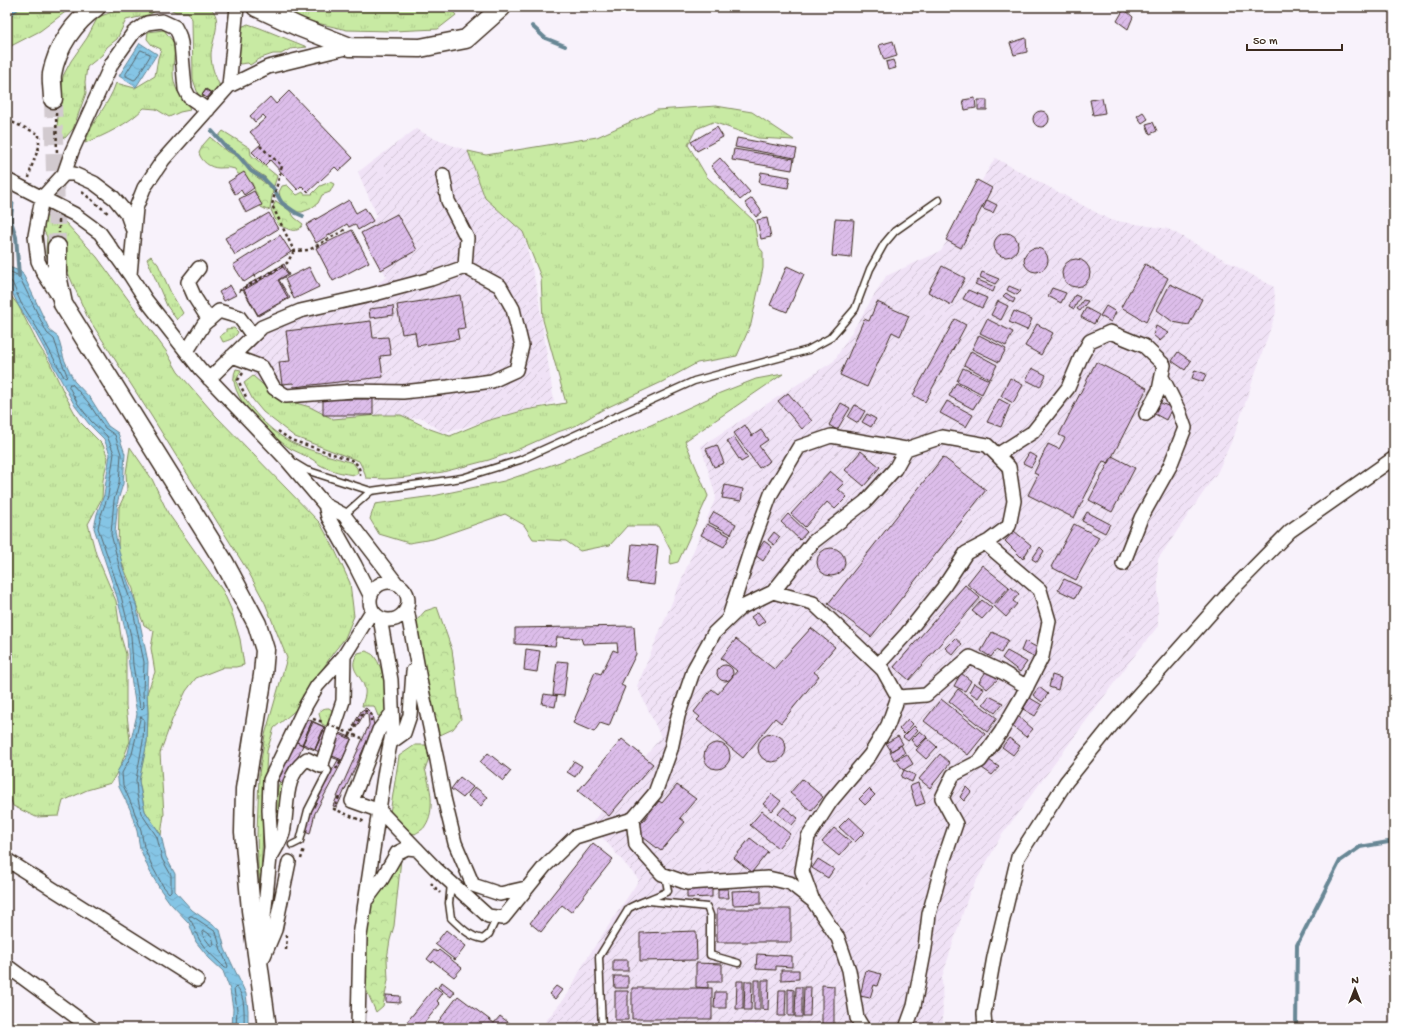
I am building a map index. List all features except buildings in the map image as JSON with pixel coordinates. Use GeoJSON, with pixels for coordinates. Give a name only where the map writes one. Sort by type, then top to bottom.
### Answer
{"type":"FeatureCollection","features":[{"type":"Feature","properties":{"kind":"street"},"geometry":{"type":"LineString","coordinates":[[54,102],[52,74],[67,35],[88,13],[96,7]]}},
{"type":"Feature","properties":{"kind":"street"},"geometry":{"type":"LineString","coordinates":[[229,86],[237,7]]}},
{"type":"Feature","properties":{"kind":"street"},"geometry":{"type":"LineString","coordinates":[[256,7],[299,27],[350,47]]}},
{"type":"Feature","properties":{"kind":"street"},"geometry":{"type":"LineString","coordinates":[[130,275],[136,208],[144,188],[163,160],[229,86],[268,67],[350,47],[420,48],[466,39],[502,7]]}},
{"type":"Feature","properties":{"kind":"street"},"geometry":{"type":"LineString","coordinates":[[208,110],[189,97],[185,90],[181,43],[175,27],[162,21],[147,23],[134,32],[121,48],[112,63],[72,152],[64,174],[42,198],[35,236],[38,261],[44,274],[224,562],[257,624],[265,650],[263,675],[245,789],[244,825],[251,910],[260,966],[267,1028]]}},
{"type":"Feature","properties":{"kind":"street"},"geometry":{"type":"LineString","coordinates":[[64,174],[74,174],[94,183],[114,198],[128,214],[132,224],[133,236]]}},
{"type":"Feature","properties":{"kind":"street"},"geometry":{"type":"LineString","coordinates":[[443,175],[448,201],[467,238],[466,267]]}},
{"type":"Feature","properties":{"kind":"street"},"geometry":{"type":"LineString","coordinates":[[7,180],[27,185],[42,198],[74,214],[100,233],[146,300],[209,379],[286,459],[325,505],[344,515],[397,584],[405,590],[408,596],[407,609],[414,663],[410,715],[404,733],[390,743],[369,738]]}},
{"type":"Feature","properties":{"kind":"street"},"geometry":{"type":"LineString","coordinates":[[56,247],[57,275],[63,304]]}},
{"type":"Feature","properties":{"kind":"street"},"geometry":{"type":"LineString","coordinates":[[209,379],[232,356],[262,327],[300,311],[378,293],[430,279],[466,267],[500,286],[514,309],[522,346],[516,370],[492,381],[403,392],[353,391],[286,396],[274,388],[262,367],[232,356]]}},
{"type":"Feature","properties":{"kind":"street"},"geometry":{"type":"LineString","coordinates":[[199,268],[188,282],[195,298],[209,320]]}},
{"type":"Feature","properties":{"kind":"street"},"geometry":{"type":"LineString","coordinates":[[187,351],[204,324],[219,311],[239,317],[253,336]]}},
{"type":"Feature","properties":{"kind":"street"},"geometry":{"type":"LineString","coordinates":[[997,455],[1033,432],[1068,388],[1081,357],[1090,341],[1110,332],[1144,346],[1164,365],[1159,390],[1146,414]]}},
{"type":"Feature","properties":{"kind":"street"},"geometry":{"type":"LineString","coordinates":[[1123,564],[1141,518],[1170,466],[1185,428],[1179,411],[1162,377]]}},
{"type":"Feature","properties":{"kind":"street"},"geometry":{"type":"LineString","coordinates":[[729,619],[752,545],[771,494],[799,447],[831,436],[906,449],[942,437],[987,445],[1009,468],[1014,501],[1009,526],[985,543],[966,553],[944,588],[878,665]]}},
{"type":"Feature","properties":{"kind":"street"},"geometry":{"type":"LineString","coordinates":[[392,713],[379,730],[369,738],[366,763],[352,801],[380,811],[451,883],[488,916],[502,918],[526,888],[575,837],[633,819],[655,793],[671,749],[678,716],[694,669],[714,633],[740,608],[773,592],[813,542],[865,502],[895,469],[906,449]]}},
{"type":"Feature","properties":{"kind":"street"},"geometry":{"type":"LineString","coordinates":[[985,1028],[984,1014],[994,957],[1018,857],[1066,782],[1115,721],[1228,594],[1285,536],[1394,458]]}},
{"type":"Feature","properties":{"kind":"street"},"geometry":{"type":"LineString","coordinates":[[325,505],[328,517],[355,565],[370,596]]}},
{"type":"Feature","properties":{"kind":"street"},"geometry":{"type":"LineString","coordinates":[[906,1028],[914,1006],[925,948],[929,914],[943,862],[956,824],[942,798],[953,775],[980,761],[1001,732],[1027,687],[1042,657],[1049,621],[1040,590],[985,543]]}},
{"type":"Feature","properties":{"kind":"street"},"geometry":{"type":"LineString","coordinates":[[358,1028],[360,936],[385,770],[393,729],[391,680],[376,614],[369,602],[373,590],[383,583],[389,582],[397,584]]}},
{"type":"Feature","properties":{"kind":"street"},"geometry":{"type":"LineString","coordinates":[[773,592],[813,603],[883,670],[898,697],[888,725],[870,755],[831,801],[808,837],[802,871],[813,901],[838,938],[849,970],[857,1018],[863,1028]]}},
{"type":"Feature","properties":{"kind":"street"},"geometry":{"type":"LineString","coordinates":[[376,614],[392,620],[398,618],[407,609]]}},
{"type":"Feature","properties":{"kind":"street"},"geometry":{"type":"LineString","coordinates":[[260,966],[271,847],[269,810],[270,780],[306,705],[317,686],[344,656],[376,614]]}},
{"type":"Feature","properties":{"kind":"street"},"geometry":{"type":"LineString","coordinates":[[410,631],[444,798],[455,843],[473,885],[500,894],[526,888]]}},
{"type":"Feature","properties":{"kind":"street"},"geometry":{"type":"LineString","coordinates":[[269,861],[283,834],[290,781],[298,765],[307,759],[321,766],[343,701],[344,656]]}},
{"type":"Feature","properties":{"kind":"street"},"geometry":{"type":"LineString","coordinates":[[898,697],[926,695],[970,657],[1002,672],[1027,687]]}},
{"type":"Feature","properties":{"kind":"street"},"geometry":{"type":"LineString","coordinates":[[366,763],[385,770]]}},
{"type":"Feature","properties":{"kind":"street"},"geometry":{"type":"LineString","coordinates":[[633,819],[636,845],[662,874],[687,883],[768,878],[790,883],[813,901]]}},
{"type":"Feature","properties":{"kind":"street"},"geometry":{"type":"LineString","coordinates":[[366,900],[382,879],[397,853],[407,848],[417,849]]}},
{"type":"Feature","properties":{"kind":"street"},"geometry":{"type":"LineString","coordinates":[[7,860],[197,980]]}},
{"type":"Feature","properties":{"kind":"street"},"geometry":{"type":"LineString","coordinates":[[260,966],[275,930],[289,862]]}},
{"type":"Feature","properties":{"kind":"street"},"geometry":{"type":"LineString","coordinates":[[7,966],[91,1028]]}},
{"type":"Feature","properties":{"kind":"lane"},"geometry":{"type":"LineString","coordinates":[[286,459],[306,470],[371,491],[462,478],[520,460],[694,381],[808,350],[830,338],[855,309],[870,269],[884,244],[895,231],[939,200]]}},
{"type":"Feature","properties":{"kind":"lane"},"geometry":{"type":"LineString","coordinates":[[344,515],[371,491]]}},
{"type":"Feature","properties":{"kind":"lane"},"geometry":{"type":"LineString","coordinates":[[292,845],[300,841],[308,810],[328,771],[327,768],[321,766]]}},
{"type":"Feature","properties":{"kind":"lane"},"geometry":{"type":"LineString","coordinates":[[602,1028],[599,957],[629,908],[668,891],[665,875]]}},
{"type":"Feature","properties":{"kind":"lane"},"geometry":{"type":"LineString","coordinates":[[451,883],[451,918],[474,938],[483,939],[489,934],[498,917]]}},
{"type":"Feature","properties":{"kind":"lane"},"geometry":{"type":"LineString","coordinates":[[646,901],[707,907],[710,915],[710,955],[738,963]]}},
{"type":"Feature","properties":{"kind":"path"},"geometry":{"type":"LineString","coordinates":[[54,102],[57,160]]}},
{"type":"Feature","properties":{"kind":"path"},"geometry":{"type":"LineString","coordinates":[[7,120],[39,134],[39,147],[31,168],[27,185]]}},
{"type":"Feature","properties":{"kind":"path"},"geometry":{"type":"LineString","coordinates":[[260,146],[282,166],[272,205],[294,252]]}},
{"type":"Feature","properties":{"kind":"path"},"geometry":{"type":"LineString","coordinates":[[76,189],[111,215]]}},
{"type":"Feature","properties":{"kind":"path"},"geometry":{"type":"LineString","coordinates":[[239,291],[287,263],[294,252],[309,250],[346,229]]}},
{"type":"Feature","properties":{"kind":"path"},"geometry":{"type":"LineString","coordinates":[[254,275],[257,279]]}},
{"type":"Feature","properties":{"kind":"path"},"geometry":{"type":"LineString","coordinates":[[245,370],[238,380],[249,403]]}},
{"type":"Feature","properties":{"kind":"path"},"geometry":{"type":"LineString","coordinates":[[278,430],[291,440],[351,460],[358,464],[360,476]]}},
{"type":"Feature","properties":{"kind":"path"},"geometry":{"type":"LineString","coordinates":[[327,724],[354,735],[369,738]]}},
{"type":"Feature","properties":{"kind":"shaded area"},"geometry":{"type":"Polygon","coordinates":[[[416,129],[435,139],[468,151],[485,198],[523,232],[537,289],[554,402],[443,433],[423,418],[389,419],[340,424],[254,390],[251,347],[277,325],[340,309],[387,277],[360,232],[377,216],[358,172],[416,129]]]}},
{"type":"Feature","properties":{"kind":"shaded area"},"geometry":{"type":"Polygon","coordinates":[[[995,158],[1110,220],[1168,229],[1274,287],[1276,312],[1234,436],[1218,471],[1158,559],[1158,626],[1131,660],[1001,836],[969,894],[942,977],[943,1028],[540,1028],[568,994],[585,961],[639,880],[591,824],[661,737],[637,686],[716,497],[701,446],[834,361],[886,276],[941,251],[995,158]]]}},
{"type":"Feature","properties":{"kind":"green space"},"geometry":{"type":"Polygon","coordinates":[[[20,7],[72,7],[40,31],[11,46],[7,40],[7,19],[20,7]]]}},
{"type":"Feature","properties":{"kind":"green space"},"geometry":{"type":"Polygon","coordinates":[[[127,7],[209,7],[214,12],[217,23],[211,59],[216,78],[220,86],[214,95],[199,97],[193,79],[192,19],[188,12],[176,12],[168,8],[161,8],[148,15],[126,20],[117,39],[107,47],[102,55],[87,67],[85,82],[86,93],[73,129],[65,138],[56,134],[63,76],[71,61],[87,38],[98,17],[127,7]]]}},
{"type":"Feature","properties":{"kind":"green space"},"geometry":{"type":"Polygon","coordinates":[[[275,7],[449,7],[456,15],[438,29],[393,31],[347,30],[300,19],[275,7]]]}},
{"type":"Feature","properties":{"kind":"green space"},"geometry":{"type":"Polygon","coordinates":[[[248,24],[307,47],[290,49],[281,54],[273,54],[261,58],[250,65],[248,63],[240,64],[236,60],[241,27],[248,24]]]}},
{"type":"Feature","properties":{"kind":"green space"},"geometry":{"type":"Polygon","coordinates":[[[164,30],[175,44],[173,71],[174,82],[179,94],[190,110],[180,112],[169,117],[156,109],[144,108],[131,119],[116,128],[85,143],[91,128],[109,99],[116,83],[135,88],[155,76],[161,49],[152,45],[147,39],[148,32],[164,30]]]}},
{"type":"Feature","properties":{"kind":"green space"},"geometry":{"type":"Polygon","coordinates":[[[716,106],[752,112],[794,140],[758,138],[713,122],[696,129],[688,145],[707,177],[754,221],[758,246],[763,252],[763,268],[751,324],[737,356],[697,363],[662,382],[602,410],[575,426],[512,452],[489,460],[443,472],[408,477],[385,479],[366,478],[359,461],[295,437],[263,412],[253,400],[244,383],[253,376],[278,398],[310,407],[333,419],[379,415],[401,415],[430,429],[450,436],[486,421],[526,410],[566,403],[543,320],[541,277],[523,232],[485,198],[468,151],[486,155],[597,137],[657,110],[716,106]]]}},
{"type":"Feature","properties":{"kind":"green space"},"geometry":{"type":"Polygon","coordinates":[[[223,131],[250,148],[251,155],[277,176],[274,186],[269,184],[265,177],[254,170],[240,155],[220,141],[218,137],[223,131]]]}},
{"type":"Feature","properties":{"kind":"green space"},"geometry":{"type":"Polygon","coordinates":[[[210,137],[225,150],[237,156],[249,171],[269,186],[273,191],[270,209],[267,210],[261,207],[252,183],[237,173],[235,169],[212,167],[206,164],[199,153],[203,145],[210,137]]]}},
{"type":"Feature","properties":{"kind":"green space"},"geometry":{"type":"Polygon","coordinates":[[[330,182],[334,184],[330,192],[322,195],[318,203],[310,209],[297,212],[281,201],[279,192],[282,186],[287,185],[297,195],[303,192],[304,194],[312,194],[320,186],[330,182]]]}},
{"type":"Feature","properties":{"kind":"green space"},"geometry":{"type":"Polygon","coordinates":[[[276,201],[289,210],[295,218],[303,224],[301,228],[298,230],[292,230],[278,225],[271,210],[276,201]]]}},
{"type":"Feature","properties":{"kind":"green space"},"geometry":{"type":"Polygon","coordinates":[[[54,215],[65,222],[97,257],[166,351],[178,372],[216,416],[320,523],[334,548],[350,583],[354,616],[345,638],[333,653],[297,709],[274,728],[267,751],[261,872],[265,873],[264,883],[260,886],[257,834],[259,774],[265,735],[287,658],[265,603],[249,573],[87,316],[65,266],[49,267],[46,252],[47,237],[43,229],[45,217],[54,215]]]}},
{"type":"Feature","properties":{"kind":"green space"},"geometry":{"type":"Polygon","coordinates":[[[151,256],[158,264],[171,293],[183,313],[177,320],[167,306],[147,259],[151,256]]]}},
{"type":"Feature","properties":{"kind":"green space"},"geometry":{"type":"Polygon","coordinates":[[[7,291],[18,305],[38,344],[50,363],[79,421],[103,445],[108,458],[103,480],[102,498],[88,524],[96,554],[116,601],[121,637],[126,654],[126,706],[130,741],[120,767],[111,783],[87,790],[63,801],[59,816],[36,817],[13,806],[7,788],[7,291]]]}},
{"type":"Feature","properties":{"kind":"green space"},"geometry":{"type":"Polygon","coordinates":[[[234,328],[238,332],[237,334],[223,342],[220,336],[226,332],[226,329],[234,328]]]}},
{"type":"Feature","properties":{"kind":"green space"},"geometry":{"type":"Polygon","coordinates":[[[236,369],[241,370],[236,381],[245,399],[260,418],[277,434],[295,444],[353,463],[357,468],[358,473],[355,475],[333,471],[291,449],[272,435],[251,414],[242,402],[236,390],[234,379],[236,369]]]}},
{"type":"Feature","properties":{"kind":"green space"},"geometry":{"type":"Polygon","coordinates":[[[783,374],[685,441],[708,496],[678,562],[670,564],[671,551],[658,526],[627,526],[610,545],[580,551],[566,541],[533,539],[524,525],[505,514],[433,539],[409,543],[379,534],[370,519],[375,504],[433,496],[504,481],[560,462],[651,425],[720,393],[756,379],[783,374]]]}},
{"type":"Feature","properties":{"kind":"green space"},"geometry":{"type":"Polygon","coordinates":[[[130,447],[152,479],[168,513],[223,591],[231,609],[240,639],[244,665],[224,667],[196,678],[186,691],[172,720],[160,753],[164,814],[161,835],[145,811],[139,781],[147,742],[147,693],[155,672],[151,648],[154,631],[144,625],[136,604],[133,589],[118,551],[119,507],[127,490],[126,473],[130,447]]]}},
{"type":"Feature","properties":{"kind":"green space"},"geometry":{"type":"Polygon","coordinates":[[[437,607],[452,650],[461,719],[453,729],[438,736],[420,671],[417,620],[425,611],[437,607]]]}},
{"type":"Feature","properties":{"kind":"green space"},"geometry":{"type":"Polygon","coordinates":[[[366,651],[374,656],[381,668],[386,691],[387,713],[383,716],[378,716],[374,706],[362,706],[365,690],[364,685],[354,668],[354,664],[358,653],[366,651]]]}},
{"type":"Feature","properties":{"kind":"green space"},"geometry":{"type":"Polygon","coordinates":[[[329,708],[333,711],[328,727],[322,724],[319,714],[323,709],[329,708]]]}},
{"type":"Feature","properties":{"kind":"green space"},"geometry":{"type":"Polygon","coordinates":[[[415,745],[426,745],[429,758],[425,769],[429,783],[431,805],[428,820],[424,827],[415,834],[405,831],[390,813],[399,756],[415,745]]]}},
{"type":"Feature","properties":{"kind":"green space"},"geometry":{"type":"Polygon","coordinates":[[[280,781],[285,784],[281,831],[275,832],[276,800],[280,781]]]}},
{"type":"Feature","properties":{"kind":"green space"},"geometry":{"type":"Polygon","coordinates":[[[401,859],[394,926],[387,959],[388,980],[383,1006],[376,1012],[365,987],[362,971],[368,906],[401,859]]]}},
{"type":"Feature","properties":{"kind":"water"},"geometry":{"type":"Polygon","coordinates":[[[7,7],[21,7],[7,19],[7,7]]]}},
{"type":"Feature","properties":{"kind":"water"},"geometry":{"type":"Polygon","coordinates":[[[140,43],[157,54],[136,87],[119,76],[140,43]]]}},
{"type":"Feature","properties":{"kind":"water"},"geometry":{"type":"Polygon","coordinates":[[[7,202],[14,203],[9,267],[22,272],[50,331],[58,337],[64,359],[74,381],[91,399],[108,426],[118,433],[125,454],[123,484],[118,500],[115,533],[123,568],[136,604],[148,662],[147,742],[139,781],[141,793],[145,811],[161,835],[166,857],[175,874],[175,891],[192,910],[220,930],[225,949],[246,994],[248,1028],[232,1028],[233,1009],[230,990],[223,971],[209,958],[196,942],[189,923],[170,903],[149,870],[140,848],[137,831],[130,809],[119,787],[117,772],[128,753],[137,714],[129,665],[127,637],[117,597],[94,528],[104,495],[110,454],[104,439],[89,424],[75,406],[34,330],[18,305],[7,281],[7,202]]]}},
{"type":"Feature","properties":{"kind":"waterway"},"geometry":{"type":"LineString","coordinates":[[532,26],[545,38],[565,46]]}},
{"type":"Feature","properties":{"kind":"waterway"},"geometry":{"type":"LineString","coordinates":[[212,131],[226,147],[238,155],[251,171],[264,179],[273,188],[282,203],[303,216]]}},
{"type":"Feature","properties":{"kind":"waterway"},"geometry":{"type":"LineString","coordinates":[[7,208],[16,237],[19,276]]}},
{"type":"Feature","properties":{"kind":"waterway"},"geometry":{"type":"LineString","coordinates":[[1296,1028],[1297,945],[1340,861],[1360,847],[1394,841]]}},
{"type":"Feature","properties":{"kind":"tunnel"},"geometry":{"type":"LineString","coordinates":[[53,99],[57,247]]}}]}
